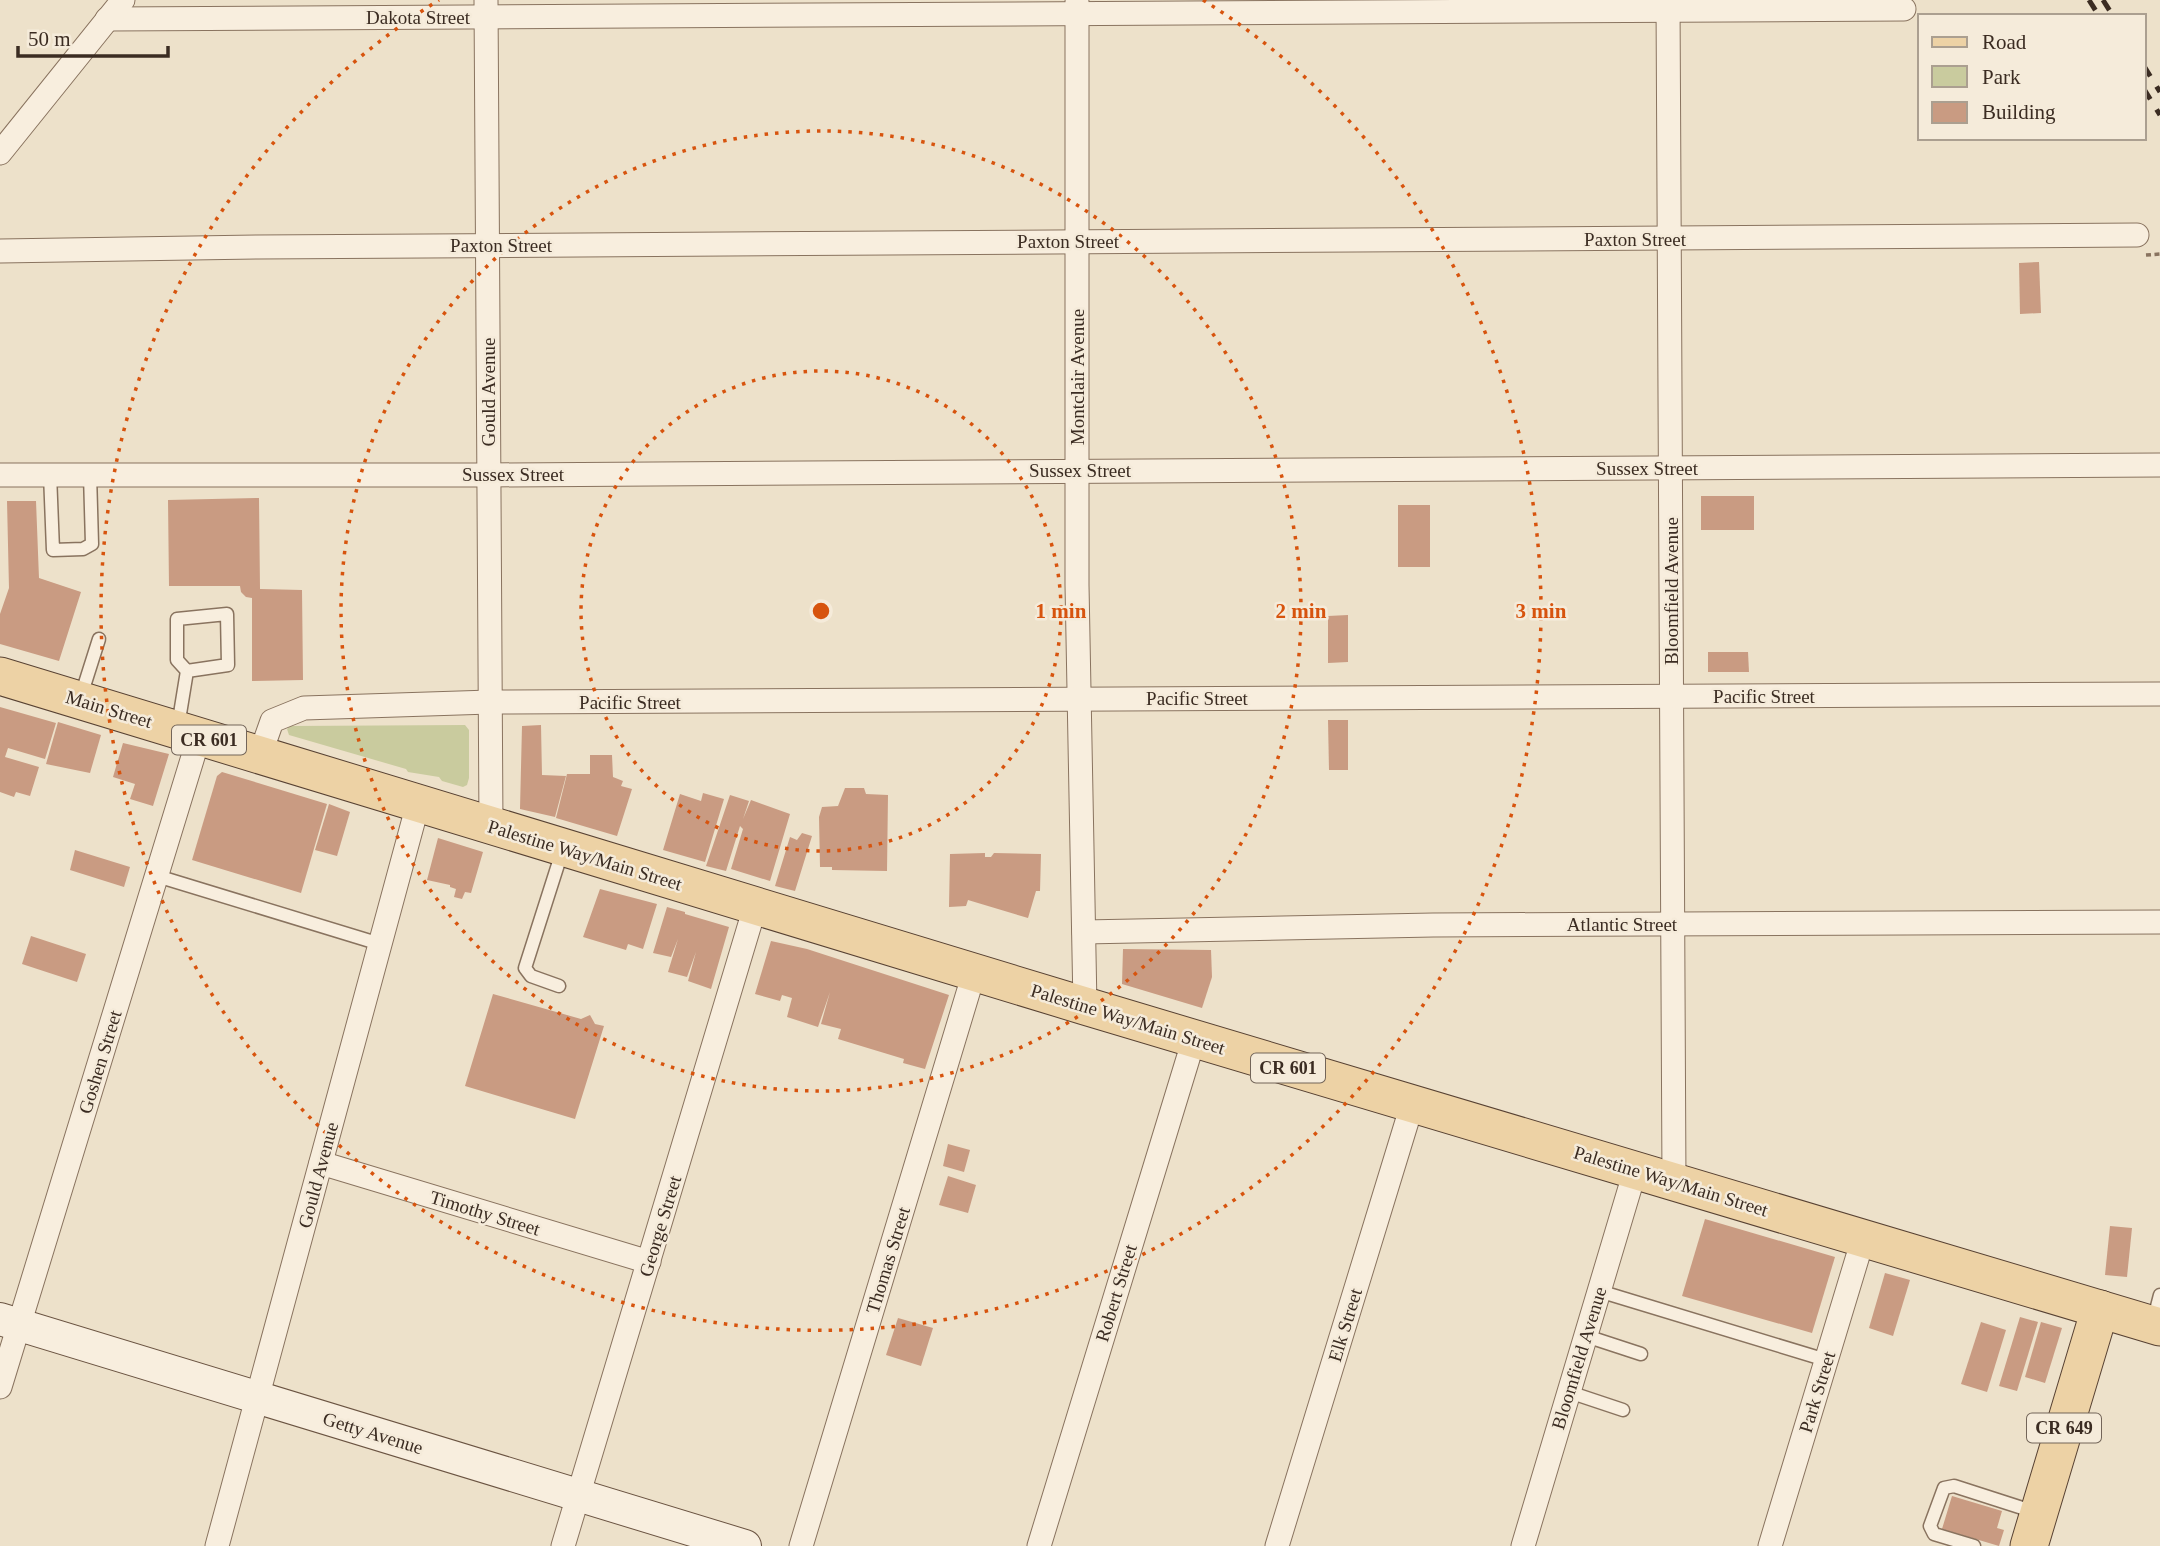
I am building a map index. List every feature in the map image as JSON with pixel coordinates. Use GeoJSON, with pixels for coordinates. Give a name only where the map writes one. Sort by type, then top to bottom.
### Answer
{"type":"FeatureCollection","features":[{"type":"Feature","properties":{"kind":"main road","name":"Main Street"},"geometry":{"type":"LineString","coordinates":[[0,676],[418,804]]}},
{"type":"Feature","properties":{"kind":"main road","name":"Palestine Way/Main Street"},"geometry":{"type":"LineString","coordinates":[[418,804],[1412,1105],[2100,1309],[2158,1315]]}},
{"type":"Feature","properties":{"kind":"main road","name":"CR 649"},"geometry":{"type":"LineString","coordinates":[[2034,1530],[2100,1309]]}},
{"type":"Feature","properties":{"kind":"street"},"geometry":{"type":"LineString","coordinates":[[0,153],[122,0]]}},
{"type":"Feature","properties":{"kind":"street","name":"Dakota Street"},"geometry":{"type":"LineString","coordinates":[[107,19],[486,9],[1668,6],[1904,9]]}},
{"type":"Feature","properties":{"kind":"street","name":"Bloomfield Avenue"},"geometry":{"type":"LineString","coordinates":[[1668,6],[1674,1182]]}},
{"type":"Feature","properties":{"kind":"street","name":"Montclair Avenue"},"geometry":{"type":"LineString","coordinates":[[1077,7],[1077,470],[1085,1006]]}},
{"type":"Feature","properties":{"kind":"street","name":"Gould Avenue"},"geometry":{"type":"LineString","coordinates":[[486,9],[491,826]]}},
{"type":"Feature","properties":{"kind":"street","name":"Paxton Street"},"geometry":{"type":"LineString","coordinates":[[0,251],[488,245],[1669,239],[2139,245]]}},
{"type":"Feature","properties":{"kind":"street","name":"Sussex Street"},"geometry":{"type":"LineString","coordinates":[[0,475],[488,475],[2160,465]]}},
{"type":"Feature","properties":{"kind":"street","name":"Pacific Street"},"geometry":{"type":"LineString","coordinates":[[260,755],[272,721],[304,708],[490,702],[2160,694]]}},
{"type":"Feature","properties":{"kind":"street","name":"Goshen Street"},"geometry":{"type":"LineString","coordinates":[[0,1387],[10,1322],[157,876],[189,733]]}},
{"type":"Feature","properties":{"kind":"street","name":"Gould Avenue"},"geometry":{"type":"LineString","coordinates":[[217,1546],[418,804]]}},
{"type":"Feature","properties":{"kind":"street","name":"George Street"},"geometry":{"type":"LineString","coordinates":[[563,1546],[755,906]]}},
{"type":"Feature","properties":{"kind":"street","name":"Atlantic Street"},"geometry":{"type":"LineString","coordinates":[[1084,932],[1433,925],[2160,922]]}},
{"type":"Feature","properties":{"kind":"street","name":"Thomas Street"},"geometry":{"type":"LineString","coordinates":[[801,1546],[974,973]]}},
{"type":"Feature","properties":{"kind":"street","name":"Robert Street"},"geometry":{"type":"LineString","coordinates":[[1039,1546],[1194,1039]]}},
{"type":"Feature","properties":{"kind":"street","name":"Elk Street"},"geometry":{"type":"LineString","coordinates":[[1277,1546],[1412,1105]]}},
{"type":"Feature","properties":{"kind":"street","name":"Timothy Street"},"geometry":{"type":"LineString","coordinates":[[321,1163],[649,1262]]}},
{"type":"Feature","properties":{"kind":"street","name":"Bloomfield Avenue"},"geometry":{"type":"LineString","coordinates":[[1523,1546],[1635,1171]]}},
{"type":"Feature","properties":{"kind":"street","name":"Park Street"},"geometry":{"type":"LineString","coordinates":[[1770,1546],[1863,1239]]}},
{"type":"Feature","properties":{"kind":"street","name":"Getty Avenue"},"geometry":{"type":"LineString","coordinates":[[10,1322],[746,1546]]}},
{"type":"Feature","properties":{"kind":"lane"},"geometry":{"type":"LineString","coordinates":[[50,474],[53,550],[83,550],[92,544],[90,474]]}},
{"type":"Feature","properties":{"kind":"lane"},"geometry":{"type":"LineString","coordinates":[[187,671],[228,665],[226,614],[177,620],[177,660],[187,671],[189,733]]}},
{"type":"Feature","properties":{"kind":"lane"},"geometry":{"type":"LineString","coordinates":[[80,700],[99,639]]}},
{"type":"Feature","properties":{"kind":"lane"},"geometry":{"type":"LineString","coordinates":[[559,986],[531,976],[525,968],[563,848]]}},
{"type":"Feature","properties":{"kind":"lane"},"geometry":{"type":"LineString","coordinates":[[157,876],[380,943]]}},
{"type":"Feature","properties":{"kind":"lane"},"geometry":{"type":"LineString","coordinates":[[1599,1291],[1826,1360]]}},
{"type":"Feature","properties":{"kind":"lane"},"geometry":{"type":"LineString","coordinates":[[1586,1336],[1641,1354]]}},
{"type":"Feature","properties":{"kind":"lane"},"geometry":{"type":"LineString","coordinates":[[1569,1392],[1623,1410]]}},
{"type":"Feature","properties":{"kind":"lane"},"geometry":{"type":"LineString","coordinates":[[1975,1546],[1934,1534],[1930,1526],[1944,1488],[1954,1486],[2034,1530]]}},
{"type":"Feature","properties":{"kind":"path"},"geometry":{"type":"LineString","coordinates":[[2139,245],[2160,254]]}},
{"type":"Feature","properties":{"kind":"green space"},"geometry":{"type":"Polygon","coordinates":[[[465,725],[469,730],[469,778],[467,785],[463,787],[442,781],[439,777],[408,772],[406,769],[289,735],[287,729],[290,726],[465,725]]]}},
{"type":"Feature","properties":{"kind":"building"},"geometry":{"type":"Polygon","coordinates":[[[2039,262],[2041,313],[2020,314],[2019,263],[2039,262]]]}},
{"type":"Feature","properties":{"kind":"building"},"geometry":{"type":"Polygon","coordinates":[[[1701,496],[1754,496],[1754,530],[1701,530],[1701,496]]]}},
{"type":"Feature","properties":{"kind":"building"},"geometry":{"type":"Polygon","coordinates":[[[259,498],[260,589],[302,590],[303,680],[252,681],[252,598],[241,592],[240,586],[169,586],[168,500],[259,498]]]}},
{"type":"Feature","properties":{"kind":"building"},"geometry":{"type":"Polygon","coordinates":[[[7,501],[36,501],[39,578],[81,592],[59,661],[0,644],[0,614],[9,588],[7,501]]]}},
{"type":"Feature","properties":{"kind":"building"},"geometry":{"type":"Polygon","coordinates":[[[1398,505],[1430,505],[1430,567],[1398,567],[1398,505]]]}},
{"type":"Feature","properties":{"kind":"building"},"geometry":{"type":"Polygon","coordinates":[[[1348,615],[1348,662],[1328,663],[1328,616],[1348,615]]]}},
{"type":"Feature","properties":{"kind":"building"},"geometry":{"type":"Polygon","coordinates":[[[1708,652],[1748,652],[1749,672],[1708,672],[1708,652]]]}},
{"type":"Feature","properties":{"kind":"building"},"geometry":{"type":"Polygon","coordinates":[[[0,707],[56,723],[45,759],[8,748],[5,757],[39,767],[30,796],[16,792],[14,797],[0,792],[0,707]]]}},
{"type":"Feature","properties":{"kind":"building"},"geometry":{"type":"Polygon","coordinates":[[[1328,720],[1348,720],[1348,770],[1329,770],[1328,720]]]}},
{"type":"Feature","properties":{"kind":"building"},"geometry":{"type":"Polygon","coordinates":[[[58,722],[101,735],[90,773],[46,764],[58,722]]]}},
{"type":"Feature","properties":{"kind":"building"},"geometry":{"type":"Polygon","coordinates":[[[541,725],[542,775],[566,776],[555,817],[520,809],[522,726],[541,725]]]}},
{"type":"Feature","properties":{"kind":"building"},"geometry":{"type":"Polygon","coordinates":[[[123,743],[169,754],[153,806],[130,799],[135,784],[113,777],[123,743]]]}},
{"type":"Feature","properties":{"kind":"building"},"geometry":{"type":"Polygon","coordinates":[[[590,755],[612,755],[613,777],[623,781],[621,786],[632,789],[617,836],[556,818],[567,774],[590,774],[590,755]]]}},
{"type":"Feature","properties":{"kind":"building"},"geometry":{"type":"Polygon","coordinates":[[[222,772],[327,804],[301,893],[192,860],[217,776],[222,772]]]}},
{"type":"Feature","properties":{"kind":"building"},"geometry":{"type":"Polygon","coordinates":[[[845,788],[864,788],[866,794],[888,795],[887,871],[832,870],[832,867],[820,867],[819,817],[822,807],[838,806],[845,788]]]}},
{"type":"Feature","properties":{"kind":"building"},"geometry":{"type":"Polygon","coordinates":[[[703,793],[724,799],[705,862],[663,850],[680,794],[701,801],[703,793]]]}},
{"type":"Feature","properties":{"kind":"building"},"geometry":{"type":"Polygon","coordinates":[[[730,795],[749,801],[743,819],[751,800],[790,814],[770,881],[731,869],[743,829],[740,826],[726,871],[706,866],[730,795]]]}},
{"type":"Feature","properties":{"kind":"building"},"geometry":{"type":"Polygon","coordinates":[[[329,804],[350,812],[337,856],[315,850],[329,804]]]}},
{"type":"Feature","properties":{"kind":"building"},"geometry":{"type":"Polygon","coordinates":[[[802,833],[812,836],[795,891],[775,886],[790,837],[797,840],[802,833]]]}},
{"type":"Feature","properties":{"kind":"building"},"geometry":{"type":"Polygon","coordinates":[[[438,838],[483,852],[471,893],[465,892],[462,899],[454,897],[456,889],[450,885],[427,880],[438,838]]]}},
{"type":"Feature","properties":{"kind":"building"},"geometry":{"type":"Polygon","coordinates":[[[75,850],[130,867],[124,887],[70,870],[75,850]]]}},
{"type":"Feature","properties":{"kind":"building"},"geometry":{"type":"Polygon","coordinates":[[[985,853],[985,857],[991,857],[994,853],[1041,854],[1040,891],[1036,891],[1028,918],[968,900],[966,906],[949,907],[950,854],[985,853]]]}},
{"type":"Feature","properties":{"kind":"building"},"geometry":{"type":"Polygon","coordinates":[[[600,889],[657,904],[643,949],[628,944],[626,950],[583,937],[600,889]]]}},
{"type":"Feature","properties":{"kind":"building"},"geometry":{"type":"Polygon","coordinates":[[[667,907],[729,927],[711,989],[688,981],[696,952],[687,977],[668,972],[678,939],[671,957],[653,953],[667,907]]]}},
{"type":"Feature","properties":{"kind":"building"},"geometry":{"type":"Polygon","coordinates":[[[31,936],[86,954],[77,982],[22,964],[31,936]]]}},
{"type":"Feature","properties":{"kind":"building"},"geometry":{"type":"Polygon","coordinates":[[[771,941],[807,949],[949,995],[925,1069],[903,1063],[904,1059],[838,1039],[841,1029],[821,1024],[830,992],[818,1027],[787,1017],[792,998],[782,995],[780,1001],[755,994],[771,941]]]}},
{"type":"Feature","properties":{"kind":"building"},"geometry":{"type":"Polygon","coordinates":[[[1123,949],[1211,950],[1212,977],[1202,1008],[1122,984],[1123,949]]]}},
{"type":"Feature","properties":{"kind":"building"},"geometry":{"type":"Polygon","coordinates":[[[493,994],[581,1019],[590,1015],[595,1024],[604,1026],[575,1119],[465,1086],[493,994]]]}},
{"type":"Feature","properties":{"kind":"building"},"geometry":{"type":"Polygon","coordinates":[[[948,1144],[970,1150],[964,1172],[943,1166],[948,1144]]]}},
{"type":"Feature","properties":{"kind":"building"},"geometry":{"type":"Polygon","coordinates":[[[948,1176],[976,1185],[968,1213],[939,1205],[948,1176]]]}},
{"type":"Feature","properties":{"kind":"building"},"geometry":{"type":"Polygon","coordinates":[[[1705,1219],[1835,1257],[1812,1333],[1682,1296],[1705,1219]]]}},
{"type":"Feature","properties":{"kind":"building"},"geometry":{"type":"Polygon","coordinates":[[[2110,1226],[2132,1228],[2127,1277],[2105,1275],[2110,1226]]]}},
{"type":"Feature","properties":{"kind":"building"},"geometry":{"type":"Polygon","coordinates":[[[1885,1273],[1910,1280],[1893,1336],[1869,1328],[1885,1273]]]}},
{"type":"Feature","properties":{"kind":"building"},"geometry":{"type":"Polygon","coordinates":[[[2020,1317],[2038,1322],[2017,1391],[1999,1386],[2020,1317]]]}},
{"type":"Feature","properties":{"kind":"building"},"geometry":{"type":"Polygon","coordinates":[[[898,1318],[933,1328],[921,1366],[886,1355],[898,1318]]]}},
{"type":"Feature","properties":{"kind":"building"},"geometry":{"type":"Polygon","coordinates":[[[1981,1322],[2006,1330],[1987,1392],[1961,1384],[1981,1322]]]}},
{"type":"Feature","properties":{"kind":"building"},"geometry":{"type":"Polygon","coordinates":[[[2041,1322],[2062,1328],[2045,1383],[2025,1377],[2041,1322]]]}},
{"type":"Feature","properties":{"kind":"building"},"geometry":{"type":"Polygon","coordinates":[[[1952,1496],[2002,1511],[1997,1528],[2004,1530],[1999,1546],[1942,1529],[1952,1496]]]}},
{"type":"Feature","properties":{"kind":"railway"},"geometry":{"type":"LineString","coordinates":[[2089,0],[2098,14]]}},
{"type":"Feature","properties":{"kind":"railway"},"geometry":{"type":"LineString","coordinates":[[2103,0],[2112,14]]}},
{"type":"Feature","properties":{"kind":"railway"},"geometry":{"type":"LineString","coordinates":[[2146,69],[2160,92]]}},
{"type":"Feature","properties":{"kind":"railway"},"geometry":{"type":"LineString","coordinates":[[2146,92],[2160,115]]}}]}
